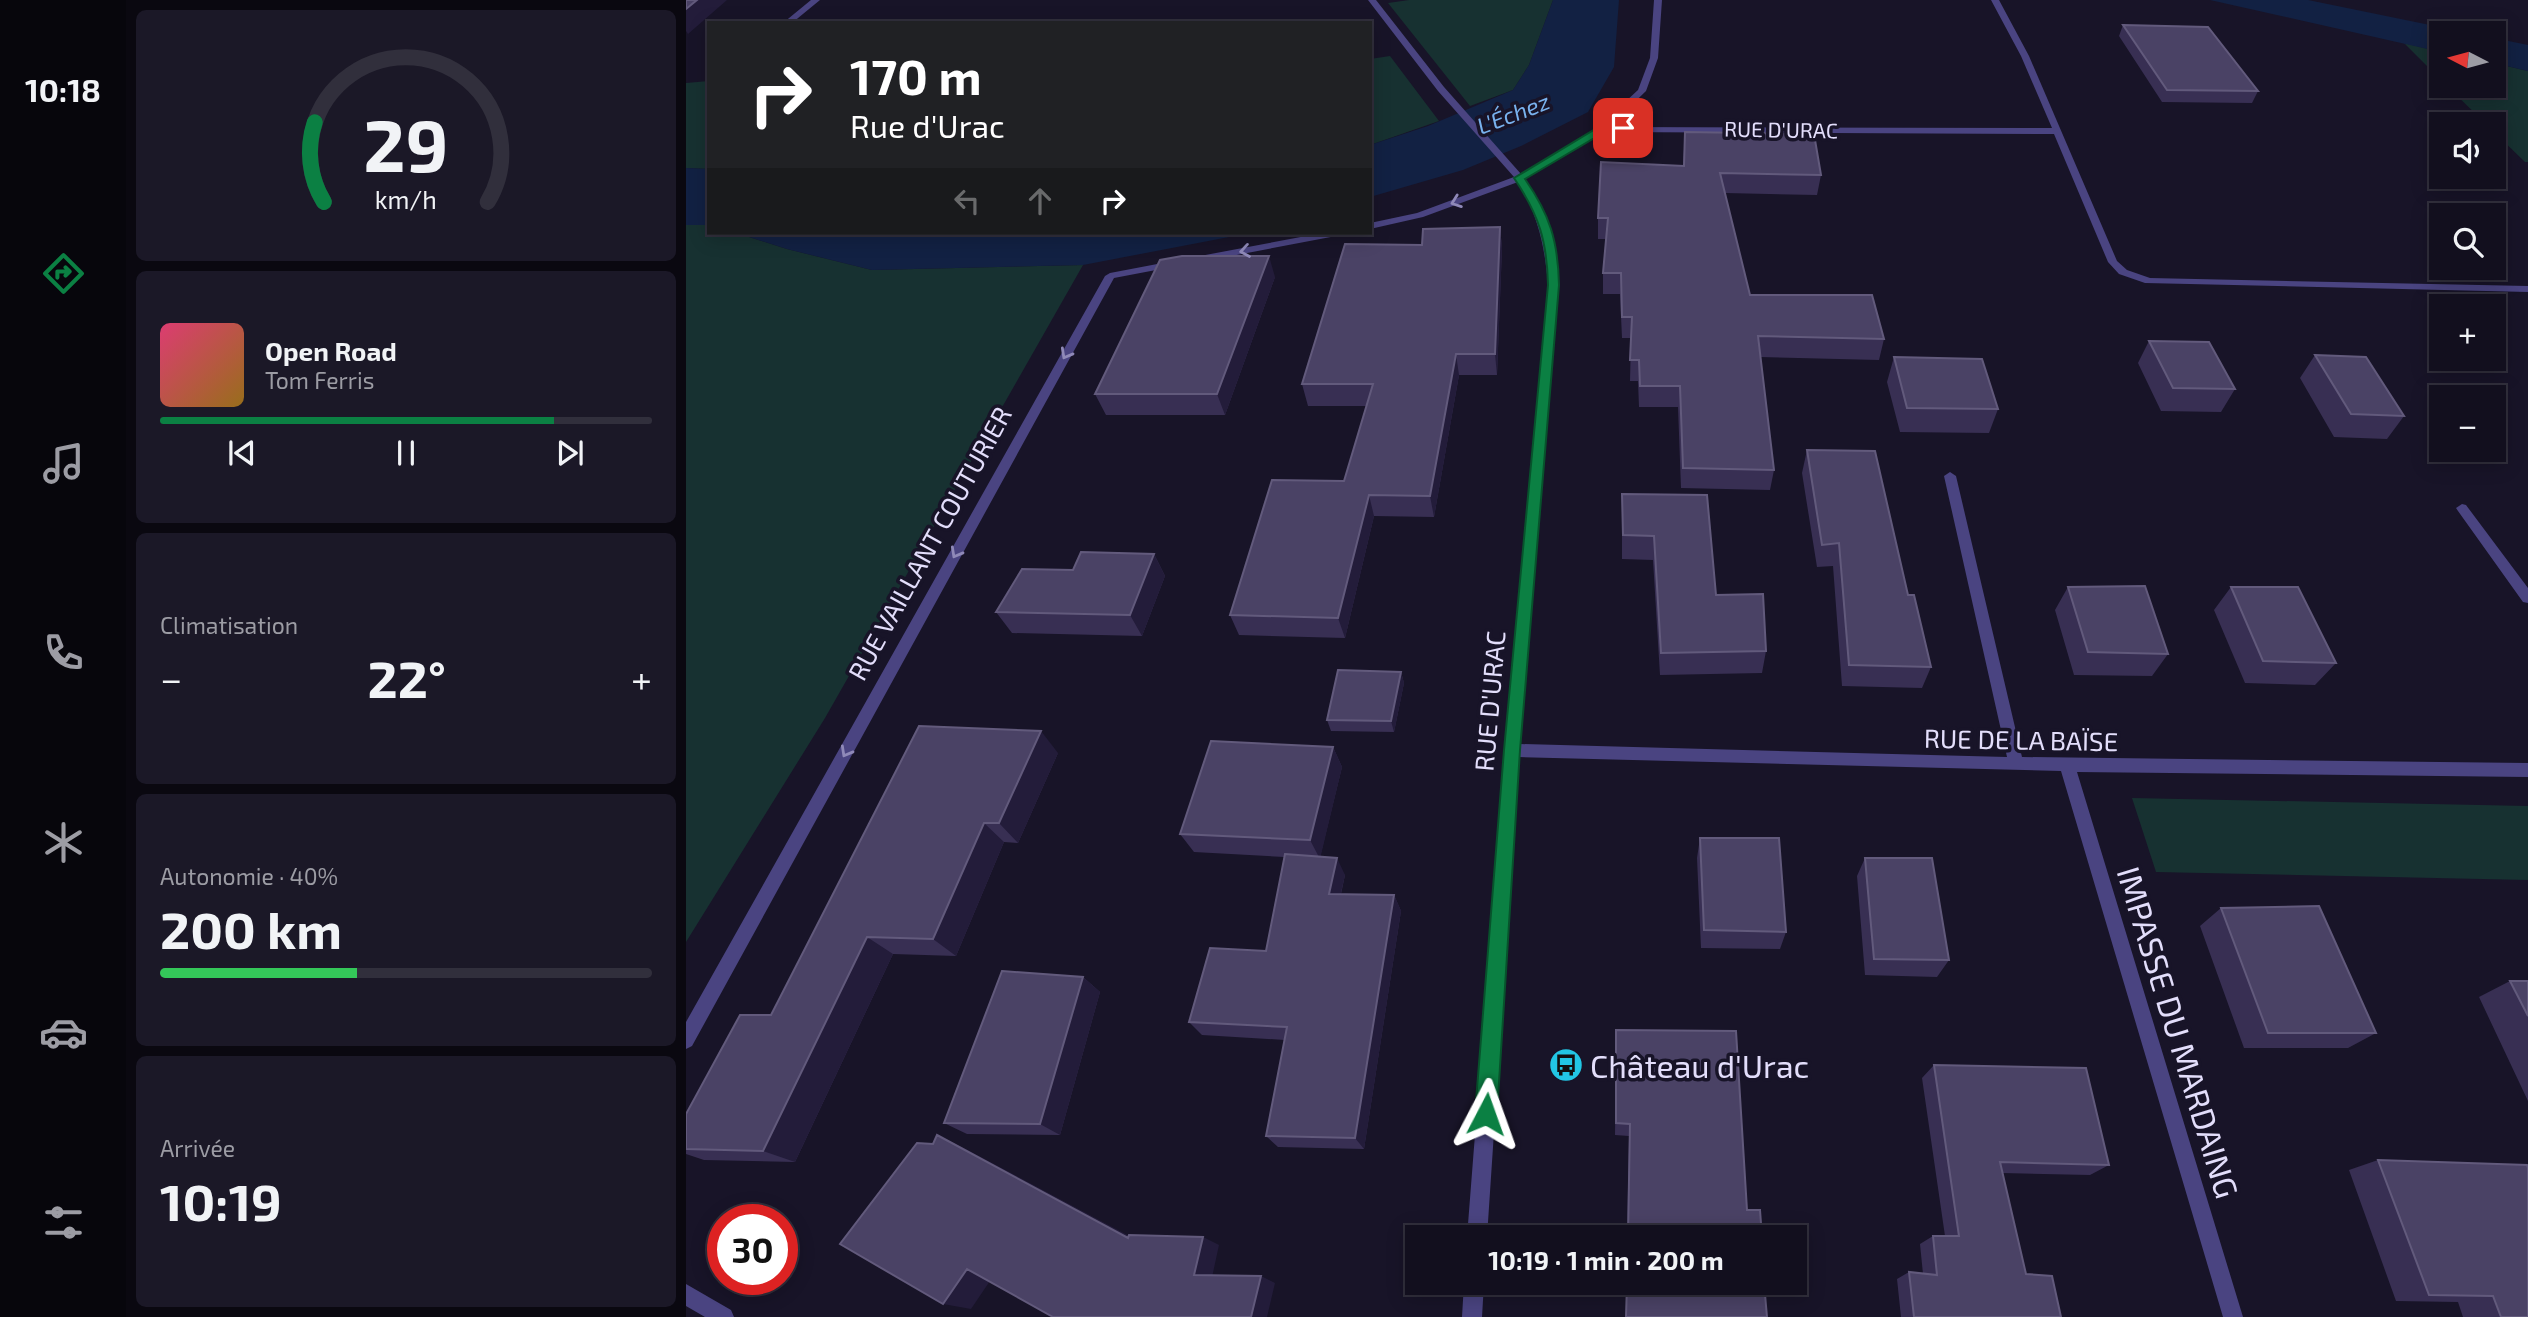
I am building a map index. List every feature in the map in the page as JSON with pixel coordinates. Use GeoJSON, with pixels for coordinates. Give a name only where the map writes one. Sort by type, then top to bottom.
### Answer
{"type":"FeatureCollection","features":[{"type":"Feature","properties":{"kind":"street"},"geometry":{"type":"LineString","coordinates":[[790,21],[816,0]]}},
{"type":"Feature","properties":{"kind":"street","name":"RUE D'URAC"},"geometry":{"type":"LineString","coordinates":[[1372,0],[1449,99],[1520,178],[1539,207],[1553,254],[1553,285],[1512,750],[1478,1225]]}},
{"type":"Feature","properties":{"kind":"street"},"geometry":{"type":"LineString","coordinates":[[1600,130],[1642,91],[1654,58],[1658,0]]}},
{"type":"Feature","properties":{"kind":"street"},"geometry":{"type":"LineString","coordinates":[[1996,0],[2025,56],[2113,262],[2123,272],[2149,281],[2528,289]]}},
{"type":"Feature","properties":{"kind":"street","name":"RUE D'URAC"},"geometry":{"type":"LineString","coordinates":[[1520,178],[1600,130],[2056,131]]}},
{"type":"Feature","properties":{"kind":"street"},"geometry":{"type":"LineString","coordinates":[[1372,226],[1420,215],[1520,178]]}},
{"type":"Feature","properties":{"kind":"street","name":"RUE VAILLANT COUTURIER"},"geometry":{"type":"LineString","coordinates":[[686,1040],[1110,276],[1325,235]]}},
{"type":"Feature","properties":{"kind":"street"},"geometry":{"type":"LineString","coordinates":[[1950,476],[2016,763]]}},
{"type":"Feature","properties":{"kind":"street"},"geometry":{"type":"LineString","coordinates":[[2462,508],[2528,598]]}},
{"type":"Feature","properties":{"kind":"street","name":"RUE DE LA BAÏSE"},"geometry":{"type":"LineString","coordinates":[[1512,750],[2067,765],[2528,771]]}},
{"type":"Feature","properties":{"kind":"street","name":"IMPASSE DU MARDAING"},"geometry":{"type":"LineString","coordinates":[[2067,765],[2234,1317]]}},
{"type":"Feature","properties":{"kind":"street"},"geometry":{"type":"LineString","coordinates":[[686,1294],[724,1317]]}},
{"type":"Feature","properties":{"kind":"street"},"geometry":{"type":"LineString","coordinates":[[1472,1317],[1473,1295]]}},
{"type":"Feature","properties":{"kind":"green space"},"geometry":{"type":"Polygon","coordinates":[[[1409,0],[1553,0],[1529,65],[1513,90],[1470,106],[1388,3],[1409,0]]]}},
{"type":"Feature","properties":{"kind":"green space"},"geometry":{"type":"Polygon","coordinates":[[[2404,43],[2429,49],[2429,68],[2404,43]]]}},
{"type":"Feature","properties":{"kind":"green space"},"geometry":{"type":"Polygon","coordinates":[[[1390,56],[1439,121],[1372,144],[1372,59],[1390,56]]]}},
{"type":"Feature","properties":{"kind":"green space"},"geometry":{"type":"Polygon","coordinates":[[[2506,66],[2528,71],[2528,162],[2506,144],[2506,112],[2474,112],[2459,98],[2506,98],[2506,66]]]}},
{"type":"Feature","properties":{"kind":"green space"},"geometry":{"type":"Polygon","coordinates":[[[707,81],[707,169],[686,168],[686,83],[707,81]]]}},
{"type":"Feature","properties":{"kind":"green space"},"geometry":{"type":"Polygon","coordinates":[[[686,225],[707,225],[707,235],[743,235],[872,270],[1083,265],[825,718],[686,942],[686,225]]]}},
{"type":"Feature","properties":{"kind":"green space"},"geometry":{"type":"Polygon","coordinates":[[[2132,798],[2528,806],[2528,880],[2156,872],[2132,798]]]}},
{"type":"Feature","properties":{"kind":"water","name":"L'Échez"},"geometry":{"type":"Polygon","coordinates":[[[1553,0],[1619,0],[1614,67],[1588,112],[1521,146],[1463,170],[1372,196],[1372,144],[1428,126],[1513,90],[1529,65],[1553,0]]]}},
{"type":"Feature","properties":{"kind":"water"},"geometry":{"type":"Polygon","coordinates":[[[2210,0],[2308,0],[2429,25],[2429,49],[2210,0]]]}},
{"type":"Feature","properties":{"kind":"water"},"geometry":{"type":"Polygon","coordinates":[[[2506,40],[2528,45],[2528,71],[2506,66],[2506,40]]]}},
{"type":"Feature","properties":{"kind":"water"},"geometry":{"type":"Polygon","coordinates":[[[686,168],[707,169],[707,225],[686,225],[686,168]]]}},
{"type":"Feature","properties":{"kind":"water"},"geometry":{"type":"Polygon","coordinates":[[[743,235],[1240,235],[1083,265],[872,270],[743,235]]]}},
{"type":"Feature","properties":{"kind":"building"},"geometry":{"type":"Polygon","coordinates":[[[686,0],[697,0],[686,9],[686,0]]]}},
{"type":"Feature","properties":{"kind":"building"},"geometry":{"type":"Polygon","coordinates":[[[2123,25],[2208,27],[2258,91],[2167,90],[2123,25]]]}},
{"type":"Feature","properties":{"kind":"building"},"geometry":{"type":"Polygon","coordinates":[[[1685,132],[1814,134],[1821,175],[1720,173],[1750,295],[1872,295],[1884,339],[1758,336],[1774,470],[1683,468],[1680,386],[1640,386],[1639,360],[1630,360],[1632,317],[1622,317],[1621,273],[1603,273],[1608,218],[1598,218],[1601,162],[1684,166],[1685,132]]]}},
{"type":"Feature","properties":{"kind":"building"},"geometry":{"type":"Polygon","coordinates":[[[1500,227],[1495,354],[1456,354],[1430,496],[1369,495],[1338,618],[1230,615],[1272,480],[1344,481],[1373,384],[1302,384],[1345,244],[1422,245],[1423,229],[1500,227]]]}},
{"type":"Feature","properties":{"kind":"building"},"geometry":{"type":"Polygon","coordinates":[[[1182,256],[1269,256],[1217,394],[1095,394],[1160,260],[1182,256]]]}},
{"type":"Feature","properties":{"kind":"building"},"geometry":{"type":"Polygon","coordinates":[[[2149,341],[2209,342],[2235,389],[2173,388],[2149,341]]]}},
{"type":"Feature","properties":{"kind":"building"},"geometry":{"type":"Polygon","coordinates":[[[2315,355],[2366,357],[2404,416],[2351,414],[2315,355]]]}},
{"type":"Feature","properties":{"kind":"building"},"geometry":{"type":"Polygon","coordinates":[[[1894,357],[1982,359],[1998,409],[1907,408],[1894,357]]]}},
{"type":"Feature","properties":{"kind":"building"},"geometry":{"type":"Polygon","coordinates":[[[1807,450],[1875,451],[1908,595],[1914,595],[1931,667],[1849,665],[1839,543],[1822,545],[1807,450]]]}},
{"type":"Feature","properties":{"kind":"building"},"geometry":{"type":"Polygon","coordinates":[[[1622,494],[1707,495],[1716,595],[1763,594],[1766,651],[1661,653],[1654,536],[1623,535],[1622,494]]]}},
{"type":"Feature","properties":{"kind":"building"},"geometry":{"type":"Polygon","coordinates":[[[1081,552],[1154,554],[1130,615],[996,612],[1022,569],[1073,570],[1081,552]]]}},
{"type":"Feature","properties":{"kind":"building"},"geometry":{"type":"Polygon","coordinates":[[[2145,586],[2168,654],[2088,652],[2068,587],[2145,586]]]}},
{"type":"Feature","properties":{"kind":"building"},"geometry":{"type":"Polygon","coordinates":[[[2231,587],[2298,587],[2336,663],[2263,661],[2231,587]]]}},
{"type":"Feature","properties":{"kind":"building"},"geometry":{"type":"Polygon","coordinates":[[[1338,670],[1401,672],[1391,721],[1327,720],[1338,670]]]}},
{"type":"Feature","properties":{"kind":"building"},"geometry":{"type":"Polygon","coordinates":[[[919,726],[1041,731],[999,823],[984,823],[933,939],[867,937],[763,1151],[686,1149],[686,1114],[740,1015],[771,1015],[919,726]]]}},
{"type":"Feature","properties":{"kind":"building"},"geometry":{"type":"Polygon","coordinates":[[[1211,741],[1333,747],[1310,840],[1180,834],[1211,741]]]}},
{"type":"Feature","properties":{"kind":"building"},"geometry":{"type":"Polygon","coordinates":[[[1700,838],[1779,838],[1786,932],[1704,930],[1700,838]]]}},
{"type":"Feature","properties":{"kind":"building"},"geometry":{"type":"Polygon","coordinates":[[[1285,854],[1337,858],[1329,894],[1394,895],[1355,1138],[1266,1136],[1287,1027],[1189,1022],[1210,948],[1266,951],[1285,854]]]}},
{"type":"Feature","properties":{"kind":"building"},"geometry":{"type":"Polygon","coordinates":[[[1865,858],[1932,858],[1949,960],[1874,959],[1865,858]]]}},
{"type":"Feature","properties":{"kind":"building"},"geometry":{"type":"Polygon","coordinates":[[[2319,906],[2376,1033],[2268,1033],[2221,908],[2319,906]]]}},
{"type":"Feature","properties":{"kind":"building"},"geometry":{"type":"Polygon","coordinates":[[[1002,971],[1083,977],[1040,1124],[944,1123],[1002,971]]]}},
{"type":"Feature","properties":{"kind":"building"},"geometry":{"type":"Polygon","coordinates":[[[2510,981],[2528,981],[2528,1016],[2510,981]]]}},
{"type":"Feature","properties":{"kind":"building"},"geometry":{"type":"Polygon","coordinates":[[[1616,1030],[1736,1031],[1747,1210],[1760,1210],[1761,1225],[1628,1225],[1630,1124],[1616,1123],[1616,1030]]]}},
{"type":"Feature","properties":{"kind":"building"},"geometry":{"type":"Polygon","coordinates":[[[1934,1065],[2086,1068],[2109,1165],[2000,1162],[2026,1274],[2052,1276],[2061,1317],[1914,1317],[1909,1272],[1937,1275],[1933,1236],[1959,1236],[1934,1065]]]}},
{"type":"Feature","properties":{"kind":"building"},"geometry":{"type":"Polygon","coordinates":[[[937,1135],[1128,1238],[1129,1235],[1203,1237],[1194,1275],[1261,1276],[1251,1317],[1053,1317],[967,1269],[943,1304],[840,1244],[917,1143],[933,1144],[937,1135]]]}},
{"type":"Feature","properties":{"kind":"building"},"geometry":{"type":"Polygon","coordinates":[[[2378,1160],[2527,1165],[2528,1317],[2501,1317],[2493,1296],[2429,1295],[2378,1160]]]}},
{"type":"Feature","properties":{"kind":"building"},"geometry":{"type":"Polygon","coordinates":[[[1627,1295],[1765,1295],[1767,1317],[1626,1317],[1627,1295]]]}},
{"type":"Feature","properties":{"kind":"place","name":"Château d'Urac"},"geometry":{"type":"Point","coordinates":[1566,1065]}},
{"type":"Feature","properties":{"kind":"route"},"geometry":{"type":"LineString","coordinates":[[1486,1114],[1512,750],[1553,285],[1553,254],[1539,207],[1520,178],[1600,130],[1623,128]]}}]}
